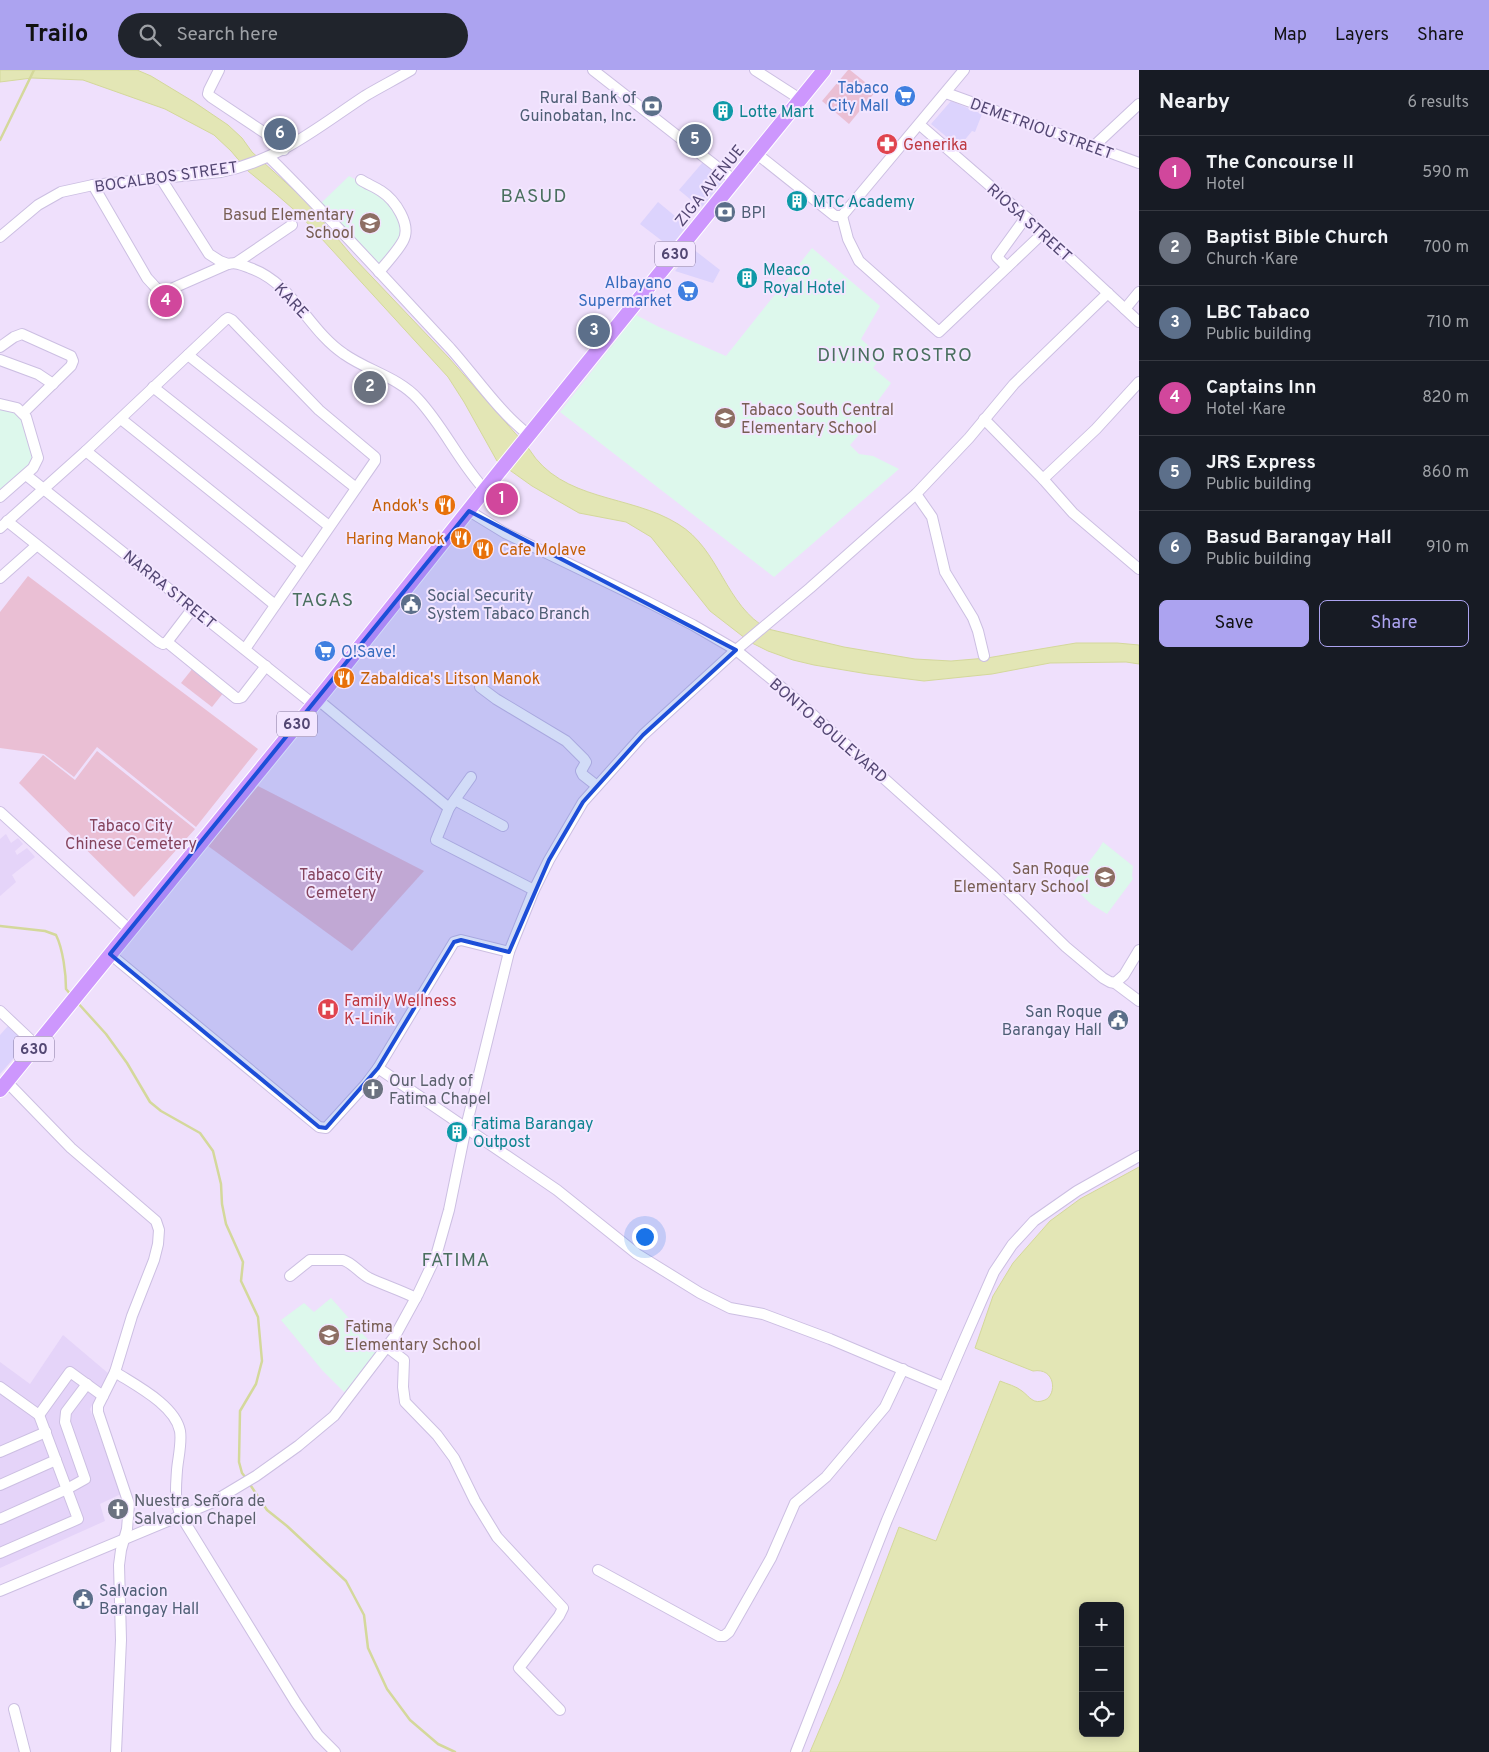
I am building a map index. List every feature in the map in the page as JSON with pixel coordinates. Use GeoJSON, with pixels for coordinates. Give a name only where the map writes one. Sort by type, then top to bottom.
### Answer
{"type":"FeatureCollection","features":[{"type":"Feature","properties":{"kind":"main road","name":"ZIGA AVENUE"},"geometry":{"type":"LineString","coordinates":[[528,437],[824,70]]}},
{"type":"Feature","properties":{"kind":"main road","name":"630"},"geometry":{"type":"LineString","coordinates":[[4,1086],[528,437]]}},
{"type":"Feature","properties":{"kind":"street"},"geometry":{"type":"LineString","coordinates":[[220,70],[208,94],[265,133],[284,150]]}},
{"type":"Feature","properties":{"kind":"street","name":"BOCALBOS STREET"},"geometry":{"type":"LineString","coordinates":[[0,237],[38,205],[61,192],[92,185],[221,172],[268,158],[284,150],[366,96],[411,70]]}},
{"type":"Feature","properties":{"kind":"street"},"geometry":{"type":"LineString","coordinates":[[593,70],[735,181]]}},
{"type":"Feature","properties":{"kind":"street"},"geometry":{"type":"LineString","coordinates":[[755,70],[800,99]]}},
{"type":"Feature","properties":{"kind":"street"},"geometry":{"type":"LineString","coordinates":[[757,154],[835,216],[842,216],[920,125],[964,70]]}},
{"type":"Feature","properties":{"kind":"street","name":"DEMETRIOU STREET"},"geometry":{"type":"LineString","coordinates":[[946,93],[1139,163]]}},
{"type":"Feature","properties":{"kind":"street"},"geometry":{"type":"LineString","coordinates":[[1093,147],[1139,104]]}},
{"type":"Feature","properties":{"kind":"street","name":"RIOSA STREET"},"geometry":{"type":"LineString","coordinates":[[920,125],[1026,217],[1139,322]]}},
{"type":"Feature","properties":{"kind":"street"},"geometry":{"type":"LineString","coordinates":[[268,158],[307,195],[379,272],[528,437]]}},
{"type":"Feature","properties":{"kind":"street","name":"KARE"},"geometry":{"type":"LineString","coordinates":[[160,177],[209,254],[220,262],[232,263],[256,270],[271,278],[290,295],[325,339],[344,354],[369,369],[398,382],[417,397],[433,416],[485,490]]}},
{"type":"Feature","properties":{"kind":"street"},"geometry":{"type":"LineString","coordinates":[[360,180],[389,198],[399,210],[406,232],[403,241],[379,272]]}},
{"type":"Feature","properties":{"kind":"street"},"geometry":{"type":"LineString","coordinates":[[92,185],[147,278],[158,290],[171,289],[232,263],[292,225]]}},
{"type":"Feature","properties":{"kind":"street"},"geometry":{"type":"LineString","coordinates":[[842,216],[848,239],[856,258],[939,332],[1042,233]]}},
{"type":"Feature","properties":{"kind":"street"},"geometry":{"type":"LineString","coordinates":[[1007,267],[997,256],[1026,217]]}},
{"type":"Feature","properties":{"kind":"street"},"geometry":{"type":"LineString","coordinates":[[1125,308],[1139,292]]}},
{"type":"Feature","properties":{"kind":"street"},"geometry":{"type":"LineString","coordinates":[[0,1591],[211,1503],[256,1476],[298,1446],[334,1416],[395,1336],[436,1256],[450,1210],[466,1127],[509,952],[534,890],[583,802],[643,735],[740,646],[815,584],[916,494],[969,438],[1014,384],[1108,293]]}},
{"type":"Feature","properties":{"kind":"street"},"geometry":{"type":"LineString","coordinates":[[193,608],[167,642],[163,644],[36,546],[4,524],[121,419],[228,318],[319,410],[373,454],[375,458],[375,461],[244,649]]}},
{"type":"Feature","properties":{"kind":"street"},"geometry":{"type":"LineString","coordinates":[[0,347],[14,336],[22,334],[70,356],[74,361],[23,413]]}},
{"type":"Feature","properties":{"kind":"street"},"geometry":{"type":"LineString","coordinates":[[188,355],[356,488]]}},
{"type":"Feature","properties":{"kind":"street"},"geometry":{"type":"LineString","coordinates":[[0,360],[38,374],[53,384]]}},
{"type":"Feature","properties":{"kind":"street"},"geometry":{"type":"LineString","coordinates":[[1043,479],[1096,429],[1139,382]]}},
{"type":"Feature","properties":{"kind":"street"},"geometry":{"type":"LineString","coordinates":[[153,387],[328,526]]}},
{"type":"Feature","properties":{"kind":"street"},"geometry":{"type":"LineString","coordinates":[[0,404],[17,408],[23,413],[29,421],[38,454],[36,463],[26,475],[0,497]]}},
{"type":"Feature","properties":{"kind":"street"},"geometry":{"type":"LineString","coordinates":[[121,419],[302,564]]}},
{"type":"Feature","properties":{"kind":"street"},"geometry":{"type":"LineString","coordinates":[[984,419],[1084,524],[1139,569]]}},
{"type":"Feature","properties":{"kind":"street"},"geometry":{"type":"LineString","coordinates":[[86,451],[274,605]]}},
{"type":"Feature","properties":{"kind":"street","name":"NARRA STREET"},"geometry":{"type":"LineString","coordinates":[[26,475],[266,666],[452,804],[503,826]]}},
{"type":"Feature","properties":{"kind":"street"},"geometry":{"type":"LineString","coordinates":[[916,494],[932,517],[945,572],[973,618],[984,656]]}},
{"type":"Feature","properties":{"kind":"street","name":"BONTO BOULEVARD"},"geometry":{"type":"LineString","coordinates":[[470,511],[505,533],[740,646],[792,696],[987,870],[1089,967],[1139,1000]]}},
{"type":"Feature","properties":{"kind":"street"},"geometry":{"type":"LineString","coordinates":[[0,578],[36,546]]}},
{"type":"Feature","properties":{"kind":"street"},"geometry":{"type":"LineString","coordinates":[[167,642],[239,698],[266,666]]}},
{"type":"Feature","properties":{"kind":"street"},"geometry":{"type":"LineString","coordinates":[[480,687],[496,699],[566,741],[586,762],[581,771],[582,775],[597,786]]}},
{"type":"Feature","properties":{"kind":"street"},"geometry":{"type":"LineString","coordinates":[[471,776],[452,804],[436,840],[534,890]]}},
{"type":"Feature","properties":{"kind":"street"},"geometry":{"type":"LineString","coordinates":[[0,812],[130,930]]}},
{"type":"Feature","properties":{"kind":"street"},"geometry":{"type":"LineString","coordinates":[[110,954],[319,1127],[326,1128],[378,1068],[454,942],[461,940],[509,952]]}},
{"type":"Feature","properties":{"kind":"street"},"geometry":{"type":"LineString","coordinates":[[1115,983],[1124,975],[1139,950]]}},
{"type":"Feature","properties":{"kind":"street"},"geometry":{"type":"LineString","coordinates":[[0,1011],[37,1046]]}},
{"type":"Feature","properties":{"kind":"street"},"geometry":{"type":"LineString","coordinates":[[378,1068],[557,1190],[637,1254],[700,1293],[730,1308],[772,1317],[838,1342],[944,1387]]}},
{"type":"Feature","properties":{"kind":"street"},"geometry":{"type":"LineString","coordinates":[[4,1086],[71,1148],[156,1221],[159,1230],[154,1260],[132,1316],[115,1372],[98,1406],[98,1412],[129,1504],[129,1515],[119,1566],[121,1640],[116,1752]]}},
{"type":"Feature","properties":{"kind":"street"},"geometry":{"type":"LineString","coordinates":[[796,1752],[887,1520],[994,1272],[1012,1246],[1034,1221],[1077,1191],[1139,1156]]}},
{"type":"Feature","properties":{"kind":"street"},"geometry":{"type":"LineString","coordinates":[[290,1276],[310,1260],[343,1260],[348,1261],[368,1277],[416,1298]]}},
{"type":"Feature","properties":{"kind":"street"},"geometry":{"type":"LineString","coordinates":[[387,1347],[404,1360],[403,1387],[405,1402],[437,1435],[454,1458],[475,1501],[497,1536],[563,1608],[559,1616],[519,1668],[560,1710]]}},
{"type":"Feature","properties":{"kind":"street"},"geometry":{"type":"LineString","coordinates":[[598,1570],[719,1636],[724,1636],[771,1558],[795,1503],[826,1477],[885,1406],[903,1369]]}},
{"type":"Feature","properties":{"kind":"street"},"geometry":{"type":"LineString","coordinates":[[39,1414],[70,1372],[103,1396]]}},
{"type":"Feature","properties":{"kind":"street"},"geometry":{"type":"LineString","coordinates":[[115,1372],[152,1396],[175,1419],[180,1431],[175,1491],[177,1507],[181,1516],[296,1703],[318,1735],[335,1752]]}},
{"type":"Feature","properties":{"kind":"street"},"geometry":{"type":"LineString","coordinates":[[0,1519],[67,1490],[85,1479],[64,1417],[87,1384]]}},
{"type":"Feature","properties":{"kind":"street"},"geometry":{"type":"LineString","coordinates":[[0,1387],[39,1414],[78,1519],[0,1553]]}},
{"type":"Feature","properties":{"kind":"street"},"geometry":{"type":"LineString","coordinates":[[0,1452],[46,1432]]}},
{"type":"Feature","properties":{"kind":"street"},"geometry":{"type":"LineString","coordinates":[[0,1485],[56,1460]]}},
{"type":"Feature","properties":{"kind":"street"},"geometry":{"type":"LineString","coordinates":[[14,1709],[25,1752]]}},
{"type":"Feature","properties":{"kind":"highlighted area"},"geometry":{"type":"Polygon","coordinates":[[[469,511],[736,650],[643,735],[583,802],[549,860],[509,952],[461,940],[454,942],[378,1068],[326,1128],[319,1127],[110,954],[469,511]]]}},
{"type":"Feature","properties":{"kind":"shaded area"},"geometry":{"type":"Polygon","coordinates":[[[0,70],[137,70],[151,76],[228,125],[242,138],[252,152],[306,201],[353,257],[449,358],[543,466],[559,479],[578,488],[659,514],[678,524],[704,548],[742,606],[754,619],[768,629],[844,647],[915,659],[951,661],[987,658],[1076,643],[1139,645],[1139,664],[1126,662],[1050,663],[992,674],[924,681],[814,665],[793,660],[750,642],[710,611],[651,537],[626,522],[579,513],[532,486],[497,461],[448,377],[300,215],[248,171],[214,135],[165,109],[83,80],[32,78],[0,82],[0,70]]]}},
{"type":"Feature","properties":{"kind":"shaded area"},"geometry":{"type":"Polygon","coordinates":[[[951,101],[982,114],[975,132],[972,131],[959,147],[931,124],[951,101]]]}},
{"type":"Feature","properties":{"kind":"shaded area"},"geometry":{"type":"Polygon","coordinates":[[[703,162],[724,180],[701,208],[679,190],[703,162]]]}},
{"type":"Feature","properties":{"kind":"shaded area","name":"Basud Elementary School"},"geometry":{"type":"Polygon","coordinates":[[[349,176],[383,195],[396,213],[405,234],[380,267],[321,203],[349,176]]]}},
{"type":"Feature","properties":{"kind":"shaded area"},"geometry":{"type":"Polygon","coordinates":[[[658,202],[687,226],[670,247],[640,224],[658,202]]]}},
{"type":"Feature","properties":{"kind":"shaded area","name":"Tabaco South Central Elementary School"},"geometry":{"type":"Polygon","coordinates":[[[812,248],[880,306],[861,339],[881,357],[873,368],[891,383],[877,402],[887,410],[876,424],[864,429],[850,445],[859,454],[873,456],[899,469],[774,577],[560,412],[636,315],[726,356],[812,248]]]}},
{"type":"Feature","properties":{"kind":"shaded area"},"geometry":{"type":"Polygon","coordinates":[[[693,249],[720,270],[713,283],[675,271],[693,249]]]}},
{"type":"Feature","properties":{"kind":"shaded area"},"geometry":{"type":"Polygon","coordinates":[[[0,409],[20,413],[34,455],[22,475],[0,495],[0,409]]]}},
{"type":"Feature","properties":{"kind":"shaded area"},"geometry":{"type":"Polygon","coordinates":[[[6,834],[11,843],[18,838],[23,844],[15,851],[17,855],[27,848],[35,857],[12,875],[16,882],[0,896],[0,839],[6,834]]]}},
{"type":"Feature","properties":{"kind":"shaded area","name":"San Roque Elementary School"},"geometry":{"type":"Polygon","coordinates":[[[1103,842],[1133,866],[1133,879],[1107,914],[1091,904],[1071,885],[1103,842]]]}},
{"type":"Feature","properties":{"kind":"shaded area"},"geometry":{"type":"Polygon","coordinates":[[[8,1026],[27,1043],[0,1074],[0,1035],[8,1026]]]}},
{"type":"Feature","properties":{"kind":"shaded area"},"geometry":{"type":"Polygon","coordinates":[[[1139,1167],[1139,1752],[810,1752],[842,1677],[899,1527],[936,1541],[1000,1381],[1017,1388],[1037,1402],[1045,1400],[1051,1393],[1053,1388],[1052,1382],[1046,1373],[1033,1371],[975,1348],[993,1296],[1013,1263],[1050,1221],[1080,1199],[1139,1167]]]}},
{"type":"Feature","properties":{"kind":"shaded area","name":"Fatima Elementary School"},"geometry":{"type":"Polygon","coordinates":[[[331,1298],[378,1351],[345,1393],[322,1370],[281,1320],[304,1303],[314,1312],[331,1298]]]}},
{"type":"Feature","properties":{"kind":"shaded area"},"geometry":{"type":"Polygon","coordinates":[[[63,1335],[109,1374],[90,1409],[121,1494],[100,1504],[105,1521],[0,1568],[0,1362],[30,1384],[63,1335]]]}},
{"type":"Feature","properties":{"kind":"green space"},"geometry":{"type":"Polygon","coordinates":[[[848,70],[876,91],[849,124],[822,101],[848,70]]]}},
{"type":"Feature","properties":{"kind":"green space"},"geometry":{"type":"Polygon","coordinates":[[[28,576],[258,749],[196,827],[97,747],[74,777],[44,754],[0,748],[0,612],[28,576]]]}},
{"type":"Feature","properties":{"kind":"green space"},"geometry":{"type":"Polygon","coordinates":[[[193,668],[224,692],[212,707],[181,683],[193,668]]]}},
{"type":"Feature","properties":{"kind":"green space","name":"Tabaco City Chinese Cemetery"},"geometry":{"type":"Polygon","coordinates":[[[97,751],[195,829],[134,897],[19,783],[43,755],[75,780],[97,751]]]}},
{"type":"Feature","properties":{"kind":"green space","name":"Tabaco City Cemetery"},"geometry":{"type":"Polygon","coordinates":[[[258,786],[424,871],[352,951],[208,846],[258,786]]]}},
{"type":"Feature","properties":{"kind":"waterway"},"geometry":{"type":"LineString","coordinates":[[0,140],[34,70]]}},
{"type":"Feature","properties":{"kind":"waterway"},"geometry":{"type":"LineString","coordinates":[[0,926],[45,931],[56,935],[64,962],[66,989],[72,996]]}},
{"type":"Feature","properties":{"kind":"waterway"},"geometry":{"type":"LineString","coordinates":[[77,1002],[106,1034],[127,1063],[150,1102],[161,1111],[200,1133],[213,1151],[221,1184],[226,1224],[243,1262],[241,1281],[258,1317],[262,1361],[256,1384],[240,1411],[239,1462],[242,1473],[246,1478]]}},
{"type":"Feature","properties":{"kind":"waterway"},"geometry":{"type":"LineString","coordinates":[[249,1483],[267,1510],[346,1581],[364,1615],[368,1648],[387,1689],[410,1720],[438,1744],[455,1752]]}},
{"type":"Feature","properties":{"kind":"place","name":"Tabaco City Mall"},"geometry":{"type":"Point","coordinates":[905,96]}},
{"type":"Feature","properties":{"kind":"place","name":"Rural Bank of Guinobatan, Inc."},"geometry":{"type":"Point","coordinates":[652,106]}},
{"type":"Feature","properties":{"kind":"place","name":"Lotte Mart"},"geometry":{"type":"Point","coordinates":[723,111]}},
{"type":"Feature","properties":{"kind":"place","name":"Basud Barangay Hall"},"geometry":{"type":"Point","coordinates":[280,134]}},
{"type":"Feature","properties":{"kind":"place","name":"JRS Express"},"geometry":{"type":"Point","coordinates":[695,140]}},
{"type":"Feature","properties":{"kind":"place","name":"Generika"},"geometry":{"type":"Point","coordinates":[887,144]}},
{"type":"Feature","properties":{"kind":"place","name":"MTC Academy"},"geometry":{"type":"Point","coordinates":[797,201]}},
{"type":"Feature","properties":{"kind":"place","name":"BPI"},"geometry":{"type":"Point","coordinates":[725,212]}},
{"type":"Feature","properties":{"kind":"place","name":"Basud Elementary School"},"geometry":{"type":"Point","coordinates":[370,223]}},
{"type":"Feature","properties":{"kind":"place","name":"Meaco Royal Hotel"},"geometry":{"type":"Point","coordinates":[747,278]}},
{"type":"Feature","properties":{"kind":"place","name":"Albayano Supermarket"},"geometry":{"type":"Point","coordinates":[688,291]}},
{"type":"Feature","properties":{"kind":"place","name":"Captains Inn"},"geometry":{"type":"Point","coordinates":[166,301]}},
{"type":"Feature","properties":{"kind":"place","name":"LBC Tabaco"},"geometry":{"type":"Point","coordinates":[594,331]}},
{"type":"Feature","properties":{"kind":"place","name":"Baptist Bible Church"},"geometry":{"type":"Point","coordinates":[370,387]}},
{"type":"Feature","properties":{"kind":"place","name":"Tabaco South Central Elementary School"},"geometry":{"type":"Point","coordinates":[725,418]}},
{"type":"Feature","properties":{"kind":"place","name":"The Concourse II"},"geometry":{"type":"Point","coordinates":[502,499]}},
{"type":"Feature","properties":{"kind":"place","name":"Andok's"},"geometry":{"type":"Point","coordinates":[445,505]}},
{"type":"Feature","properties":{"kind":"place","name":"Haring Manok"},"geometry":{"type":"Point","coordinates":[461,538]}},
{"type":"Feature","properties":{"kind":"place","name":"Cafe Molave"},"geometry":{"type":"Point","coordinates":[483,549]}},
{"type":"Feature","properties":{"kind":"place","name":"Social Security System Tabaco Branch"},"geometry":{"type":"Point","coordinates":[411,604]}},
{"type":"Feature","properties":{"kind":"place","name":"O!Save!"},"geometry":{"type":"Point","coordinates":[325,651]}},
{"type":"Feature","properties":{"kind":"place","name":"Zabaldica's Litson Manok"},"geometry":{"type":"Point","coordinates":[344,678]}},
{"type":"Feature","properties":{"kind":"place","name":"San Roque Elementary School"},"geometry":{"type":"Point","coordinates":[1105,877]}},
{"type":"Feature","properties":{"kind":"place","name":"Family Wellness K-Linik"},"geometry":{"type":"Point","coordinates":[328,1009]}},
{"type":"Feature","properties":{"kind":"place","name":"San Roque Barangay Hall"},"geometry":{"type":"Point","coordinates":[1118,1020]}},
{"type":"Feature","properties":{"kind":"place","name":"Our Lady of Fatima Chapel"},"geometry":{"type":"Point","coordinates":[373,1089]}},
{"type":"Feature","properties":{"kind":"place","name":"Fatima Barangay Outpost"},"geometry":{"type":"Point","coordinates":[457,1132]}},
{"type":"Feature","properties":{"kind":"place","name":"Fatima Elementary School"},"geometry":{"type":"Point","coordinates":[329,1335]}},
{"type":"Feature","properties":{"kind":"place","name":"Nuestra Señora de Salvacion Chapel"},"geometry":{"type":"Point","coordinates":[118,1509]}},
{"type":"Feature","properties":{"kind":"place","name":"Salvacion Barangay Hall"},"geometry":{"type":"Point","coordinates":[83,1599]}},
{"type":"Feature","properties":{"kind":"district","name":"BASUD"},"geometry":{"type":"Point","coordinates":[534,195]}},
{"type":"Feature","properties":{"kind":"district","name":"DIVINO ROSTRO"},"geometry":{"type":"Point","coordinates":[895,354]}},
{"type":"Feature","properties":{"kind":"district","name":"TAGAS"},"geometry":{"type":"Point","coordinates":[323,599]}},
{"type":"Feature","properties":{"kind":"district","name":"FATIMA"},"geometry":{"type":"Point","coordinates":[456,1259]}}]}
